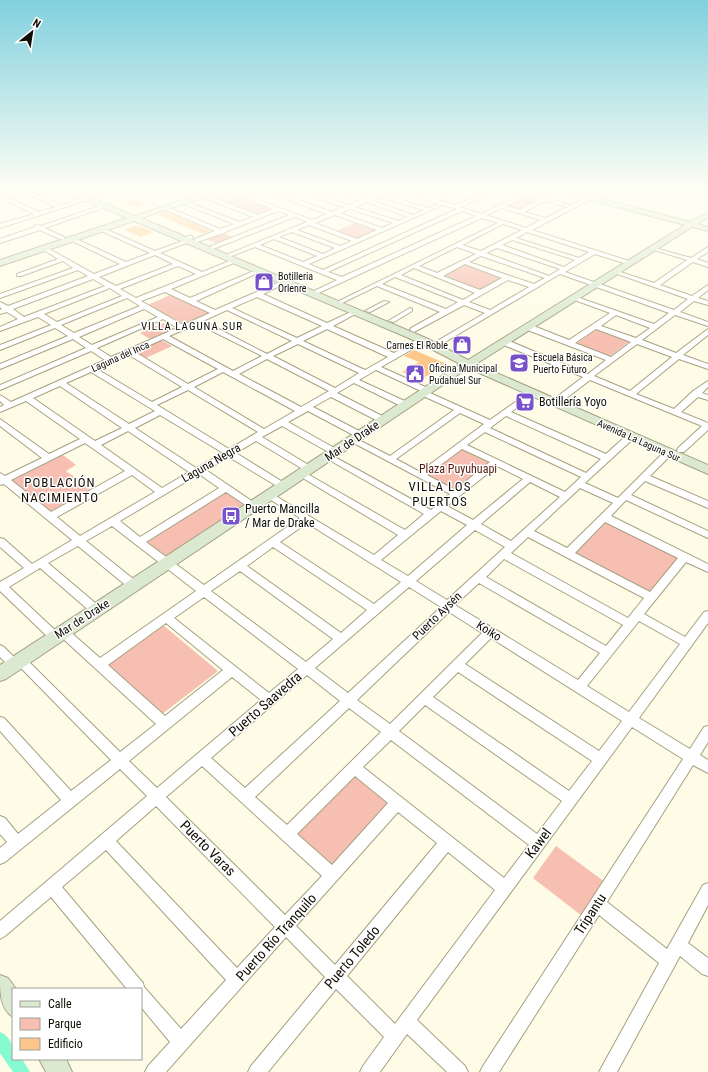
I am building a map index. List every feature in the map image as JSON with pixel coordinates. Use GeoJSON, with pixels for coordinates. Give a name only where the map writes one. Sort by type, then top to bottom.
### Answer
{"type":"FeatureCollection","features":[{"type":"Feature","properties":{"kind":"street"},"geometry":{"type":"LineString","coordinates":[[0,259],[59,239]]}},
{"type":"Feature","properties":{"kind":"street"},"geometry":{"type":"LineString","coordinates":[[0,263],[72,239]]}},
{"type":"Feature","properties":{"kind":"street"},"geometry":{"type":"LineString","coordinates":[[72,239],[127,265]]}},
{"type":"Feature","properties":{"kind":"street"},"geometry":{"type":"LineString","coordinates":[[123,239],[201,274]]}},
{"type":"Feature","properties":{"kind":"street"},"geometry":{"type":"LineString","coordinates":[[0,312],[156,254],[191,239]]}},
{"type":"Feature","properties":{"kind":"street","name":"Avenida La Laguna Sur"},"geometry":{"type":"LineString","coordinates":[[191,239],[214,247],[230,257],[340,302],[368,311],[414,330],[472,362],[532,392],[708,470]]}},
{"type":"Feature","properties":{"kind":"street","name":"Avenida La Laguna Sur"},"geometry":{"type":"LineString","coordinates":[[191,239],[258,271],[284,282],[316,292]]}},
{"type":"Feature","properties":{"kind":"street"},"geometry":{"type":"LineString","coordinates":[[214,247],[234,239]]}},
{"type":"Feature","properties":{"kind":"street"},"geometry":{"type":"LineString","coordinates":[[136,301],[201,274],[230,257],[269,239]]}},
{"type":"Feature","properties":{"kind":"street"},"geometry":{"type":"LineString","coordinates":[[279,239],[323,256]]}},
{"type":"Feature","properties":{"kind":"street"},"geometry":{"type":"LineString","coordinates":[[316,239],[340,248]]}},
{"type":"Feature","properties":{"kind":"street"},"geometry":{"type":"LineString","coordinates":[[353,239],[358,241]]}},
{"type":"Feature","properties":{"kind":"street"},"geometry":{"type":"LineString","coordinates":[[304,264],[363,239]]}},
{"type":"Feature","properties":{"kind":"street"},"geometry":{"type":"LineString","coordinates":[[400,239],[407,242]]}},
{"type":"Feature","properties":{"kind":"street"},"geometry":{"type":"LineString","coordinates":[[316,292],[343,280],[412,239]]}},
{"type":"Feature","properties":{"kind":"street"},"geometry":{"type":"LineString","coordinates":[[323,272],[415,239]]}},
{"type":"Feature","properties":{"kind":"street"},"geometry":{"type":"LineString","coordinates":[[340,302],[469,239]]}},
{"type":"Feature","properties":{"kind":"street"},"geometry":{"type":"LineString","coordinates":[[437,276],[509,239]]}},
{"type":"Feature","properties":{"kind":"street"},"geometry":{"type":"LineString","coordinates":[[514,239],[580,260]]}},
{"type":"Feature","properties":{"kind":"street"},"geometry":{"type":"LineString","coordinates":[[556,239],[630,263]]}},
{"type":"Feature","properties":{"kind":"street","name":"Mar de Drake"},"geometry":{"type":"LineString","coordinates":[[0,674],[406,405],[667,239]]}},
{"type":"Feature","properties":{"kind":"street"},"geometry":{"type":"LineString","coordinates":[[255,245],[343,280]]}},
{"type":"Feature","properties":{"kind":"street"},"geometry":{"type":"LineString","coordinates":[[457,245],[550,278]]}},
{"type":"Feature","properties":{"kind":"street"},"geometry":{"type":"LineString","coordinates":[[495,245],[562,270],[595,285],[708,324]]}},
{"type":"Feature","properties":{"kind":"street"},"geometry":{"type":"LineString","coordinates":[[44,248],[182,328]]}},
{"type":"Feature","properties":{"kind":"street"},"geometry":{"type":"LineString","coordinates":[[653,248],[708,265]]}},
{"type":"Feature","properties":{"kind":"street"},"geometry":{"type":"LineString","coordinates":[[655,285],[708,249]]}},
{"type":"Feature","properties":{"kind":"street"},"geometry":{"type":"LineString","coordinates":[[438,344],[595,251]]}},
{"type":"Feature","properties":{"kind":"street"},"geometry":{"type":"LineString","coordinates":[[19,275],[63,259]]}},
{"type":"Feature","properties":{"kind":"street"},"geometry":{"type":"LineString","coordinates":[[464,262],[535,287]]}},
{"type":"Feature","properties":{"kind":"street"},"geometry":{"type":"LineString","coordinates":[[0,329],[178,264]]}},
{"type":"Feature","properties":{"kind":"street"},"geometry":{"type":"LineString","coordinates":[[413,266],[481,292]]}},
{"type":"Feature","properties":{"kind":"street"},"geometry":{"type":"LineString","coordinates":[[0,296],[78,268]]}},
{"type":"Feature","properties":{"kind":"street"},"geometry":{"type":"LineString","coordinates":[[190,301],[258,271]]}},
{"type":"Feature","properties":{"kind":"street"},"geometry":{"type":"LineString","coordinates":[[615,272],[708,303]]}},
{"type":"Feature","properties":{"kind":"street"},"geometry":{"type":"LineString","coordinates":[[395,275],[491,313]]}},
{"type":"Feature","properties":{"kind":"street"},"geometry":{"type":"LineString","coordinates":[[414,330],[508,277]]}},
{"type":"Feature","properties":{"kind":"street","name":"Laguna del Inca"},"geometry":{"type":"LineString","coordinates":[[0,410],[284,282]]}},
{"type":"Feature","properties":{"kind":"street"},"geometry":{"type":"LineString","coordinates":[[377,284],[446,312]]}},
{"type":"Feature","properties":{"kind":"street"},"geometry":{"type":"LineString","coordinates":[[561,398],[708,287]]}},
{"type":"Feature","properties":{"kind":"street"},"geometry":{"type":"LineString","coordinates":[[165,289],[215,313]]}},
{"type":"Feature","properties":{"kind":"street"},"geometry":{"type":"LineString","coordinates":[[257,294],[393,356]]}},
{"type":"Feature","properties":{"kind":"street"},"geometry":{"type":"LineString","coordinates":[[0,348],[127,296]]}},
{"type":"Feature","properties":{"kind":"street"},"geometry":{"type":"LineString","coordinates":[[574,298],[655,327]]}},
{"type":"Feature","properties":{"kind":"street","name":"Avenida La Laguna Sur"},"geometry":{"type":"LineString","coordinates":[[340,302],[355,312],[422,340],[438,344]]}},
{"type":"Feature","properties":{"kind":"street"},"geometry":{"type":"LineString","coordinates":[[368,311],[386,302]]}},
{"type":"Feature","properties":{"kind":"street"},"geometry":{"type":"LineString","coordinates":[[0,304],[24,320]]}},
{"type":"Feature","properties":{"kind":"street"},"geometry":{"type":"LineString","coordinates":[[0,367],[145,306]]}},
{"type":"Feature","properties":{"kind":"street"},"geometry":{"type":"LineString","coordinates":[[227,308],[365,373]]}},
{"type":"Feature","properties":{"kind":"street"},"geometry":{"type":"LineString","coordinates":[[392,321],[410,310]]}},
{"type":"Feature","properties":{"kind":"street"},"geometry":{"type":"LineString","coordinates":[[233,374],[355,312]]}},
{"type":"Feature","properties":{"kind":"street"},"geometry":{"type":"LineString","coordinates":[[570,344],[615,313]]}},
{"type":"Feature","properties":{"kind":"street"},"geometry":{"type":"LineString","coordinates":[[39,314],[110,360]]}},
{"type":"Feature","properties":{"kind":"street"},"geometry":{"type":"LineString","coordinates":[[0,388],[163,317]]}},
{"type":"Feature","properties":{"kind":"street"},"geometry":{"type":"LineString","coordinates":[[198,321],[267,356],[383,420]]}},
{"type":"Feature","properties":{"kind":"street"},"geometry":{"type":"LineString","coordinates":[[595,326],[708,367]]}},
{"type":"Feature","properties":{"kind":"street"},"geometry":{"type":"LineString","coordinates":[[528,327],[612,360]]}},
{"type":"Feature","properties":{"kind":"street"},"geometry":{"type":"LineString","coordinates":[[631,394],[708,332]]}},
{"type":"Feature","properties":{"kind":"street"},"geometry":{"type":"LineString","coordinates":[[163,336],[233,374],[304,409],[356,438],[390,460],[456,494]]}},
{"type":"Feature","properties":{"kind":"street","name":"Laguna Negra"},"geometry":{"type":"LineString","coordinates":[[1,586],[422,340]]}},
{"type":"Feature","properties":{"kind":"street"},"geometry":{"type":"LineString","coordinates":[[504,342],[707,426],[681,450]]}},
{"type":"Feature","properties":{"kind":"street"},"geometry":{"type":"LineString","coordinates":[[129,352],[264,432]]}},
{"type":"Feature","properties":{"kind":"street","name":"Avenida La Laguna Sur"},"geometry":{"type":"LineString","coordinates":[[472,362],[561,398],[708,462]]}},
{"type":"Feature","properties":{"kind":"street"},"geometry":{"type":"LineString","coordinates":[[375,367],[460,409],[487,425],[587,477]]}},
{"type":"Feature","properties":{"kind":"street"},"geometry":{"type":"LineString","coordinates":[[92,369],[283,486]]}},
{"type":"Feature","properties":{"kind":"street"},"geometry":{"type":"LineString","coordinates":[[152,405],[224,369]]}},
{"type":"Feature","properties":{"kind":"street"},"geometry":{"type":"LineString","coordinates":[[353,380],[406,405]]}},
{"type":"Feature","properties":{"kind":"street"},"geometry":{"type":"LineString","coordinates":[[61,383],[129,428],[253,506]]}},
{"type":"Feature","properties":{"kind":"street"},"geometry":{"type":"LineString","coordinates":[[675,413],[708,383]]}},
{"type":"Feature","properties":{"kind":"street"},"geometry":{"type":"LineString","coordinates":[[420,476],[532,392]]}},
{"type":"Feature","properties":{"kind":"street"},"geometry":{"type":"LineString","coordinates":[[696,393],[708,398]]}},
{"type":"Feature","properties":{"kind":"street"},"geometry":{"type":"LineString","coordinates":[[0,397],[10,406]]}},
{"type":"Feature","properties":{"kind":"street"},"geometry":{"type":"LineString","coordinates":[[27,398],[162,492]]}},
{"type":"Feature","properties":{"kind":"street"},"geometry":{"type":"LineString","coordinates":[[390,460],[460,409]]}},
{"type":"Feature","properties":{"kind":"street"},"geometry":{"type":"LineString","coordinates":[[95,445],[161,411]]}},
{"type":"Feature","properties":{"kind":"street"},"geometry":{"type":"LineString","coordinates":[[505,412],[607,458]]}},
{"type":"Feature","properties":{"kind":"street"},"geometry":{"type":"LineString","coordinates":[[0,422],[48,458]]}},
{"type":"Feature","properties":{"kind":"street"},"geometry":{"type":"LineString","coordinates":[[281,422],[431,514]]}},
{"type":"Feature","properties":{"kind":"street","name":"Puerto Aysén"},"geometry":{"type":"LineString","coordinates":[[245,797],[444,611],[447,606],[478,577],[631,436]]}},
{"type":"Feature","properties":{"kind":"street"},"geometry":{"type":"LineString","coordinates":[[255,437],[305,472],[405,535]]}},
{"type":"Feature","properties":{"kind":"street"},"geometry":{"type":"LineString","coordinates":[[86,439],[2,479],[133,585]]}},
{"type":"Feature","properties":{"kind":"street"},"geometry":{"type":"LineString","coordinates":[[461,445],[566,496]]}},
{"type":"Feature","properties":{"kind":"street"},"geometry":{"type":"LineString","coordinates":[[567,554],[668,453]]}},
{"type":"Feature","properties":{"kind":"street"},"geometry":{"type":"LineString","coordinates":[[374,560],[496,462]]}},
{"type":"Feature","properties":{"kind":"street"},"geometry":{"type":"LineString","coordinates":[[50,517],[132,471]]}},
{"type":"Feature","properties":{"kind":"street"},"geometry":{"type":"LineString","coordinates":[[644,476],[708,505]]}},
{"type":"Feature","properties":{"kind":"street","name":"Puerto Saavedra"},"geometry":{"type":"LineString","coordinates":[[0,931],[529,478]]}},
{"type":"Feature","properties":{"kind":"street"},"geometry":{"type":"LineString","coordinates":[[579,484],[622,499],[708,535]]}},
{"type":"Feature","properties":{"kind":"street"},"geometry":{"type":"LineString","coordinates":[[140,541],[226,488]]}},
{"type":"Feature","properties":{"kind":"street","name":"Koiko"},"geometry":{"type":"LineString","coordinates":[[269,495],[708,767]]}},
{"type":"Feature","properties":{"kind":"street"},"geometry":{"type":"LineString","coordinates":[[440,506],[512,546]]}},
{"type":"Feature","properties":{"kind":"street"},"geometry":{"type":"LineString","coordinates":[[604,517],[708,568]]}},
{"type":"Feature","properties":{"kind":"street"},"geometry":{"type":"LineString","coordinates":[[99,665],[307,518]]}},
{"type":"Feature","properties":{"kind":"street"},"geometry":{"type":"LineString","coordinates":[[113,520],[167,563],[538,843]]}},
{"type":"Feature","properties":{"kind":"street"},"geometry":{"type":"LineString","coordinates":[[527,532],[651,597]]}},
{"type":"Feature","properties":{"kind":"street"},"geometry":{"type":"LineString","coordinates":[[0,541],[31,569]]}},
{"type":"Feature","properties":{"kind":"street"},"geometry":{"type":"LineString","coordinates":[[272,542],[375,610]]}},
{"type":"Feature","properties":{"kind":"street"},"geometry":{"type":"LineString","coordinates":[[504,554],[630,624]]}},
{"type":"Feature","properties":{"kind":"street"},"geometry":{"type":"LineString","coordinates":[[579,687],[685,556]]}},
{"type":"Feature","properties":{"kind":"street"},"geometry":{"type":"LineString","coordinates":[[41,563],[96,610]]}},
{"type":"Feature","properties":{"kind":"street"},"geometry":{"type":"LineString","coordinates":[[239,565],[341,639]]}},
{"type":"Feature","properties":{"kind":"street"},"geometry":{"type":"LineString","coordinates":[[478,577],[607,652]]}},
{"type":"Feature","properties":{"kind":"street"},"geometry":{"type":"LineString","coordinates":[[1,586],[99,665],[165,724]]}},
{"type":"Feature","properties":{"kind":"street"},"geometry":{"type":"LineString","coordinates":[[637,615],[687,643]]}},
{"type":"Feature","properties":{"kind":"street","name":"Kawel"},"geometry":{"type":"LineString","coordinates":[[368,1072],[708,615]]}},
{"type":"Feature","properties":{"kind":"street"},"geometry":{"type":"LineString","coordinates":[[166,617],[269,700]]}},
{"type":"Feature","properties":{"kind":"street"},"geometry":{"type":"LineString","coordinates":[[287,835],[490,632]]}},
{"type":"Feature","properties":{"kind":"street","name":"Puerto Varas"},"geometry":{"type":"LineString","coordinates":[[0,650],[17,662],[120,760],[395,1036]]}},
{"type":"Feature","properties":{"kind":"street"},"geometry":{"type":"LineString","coordinates":[[457,665],[600,760]]}},
{"type":"Feature","properties":{"kind":"street"},"geometry":{"type":"LineString","coordinates":[[0,857],[232,670]]}},
{"type":"Feature","properties":{"kind":"street"},"geometry":{"type":"LineString","coordinates":[[424,698],[571,800]]}},
{"type":"Feature","properties":{"kind":"street"},"geometry":{"type":"LineString","coordinates":[[0,722],[70,800]]}},
{"type":"Feature","properties":{"kind":"street","name":"Tripantu"},"geometry":{"type":"LineString","coordinates":[[489,1072],[708,731]]}},
{"type":"Feature","properties":{"kind":"street"},"geometry":{"type":"LineString","coordinates":[[202,758],[332,875]]}},
{"type":"Feature","properties":{"kind":"street"},"geometry":{"type":"LineString","coordinates":[[354,768],[505,888]]}},
{"type":"Feature","properties":{"kind":"street","name":"Puerto Río Tranquilo"},"geometry":{"type":"LineString","coordinates":[[154,1072],[398,802]]}},
{"type":"Feature","properties":{"kind":"street"},"geometry":{"type":"LineString","coordinates":[[0,823],[17,843]]}},
{"type":"Feature","properties":{"kind":"street"},"geometry":{"type":"LineString","coordinates":[[106,840],[237,980]]}},
{"type":"Feature","properties":{"kind":"street","name":"Puerto Toledo"},"geometry":{"type":"LineString","coordinates":[[257,1072],[447,842]]}},
{"type":"Feature","properties":{"kind":"street"},"geometry":{"type":"LineString","coordinates":[[52,887],[136,988]]}},
{"type":"Feature","properties":{"kind":"street"},"geometry":{"type":"LineString","coordinates":[[608,1072],[708,890]]}},
{"type":"Feature","properties":{"kind":"street"},"geometry":{"type":"LineString","coordinates":[[597,904],[669,961]]}},
{"type":"Feature","properties":{"kind":"street"},"geometry":{"type":"LineString","coordinates":[[678,945],[708,968]]}},
{"type":"Feature","properties":{"kind":"street"},"geometry":{"type":"LineString","coordinates":[[0,986],[12,1004]]}},
{"type":"Feature","properties":{"kind":"street"},"geometry":{"type":"LineString","coordinates":[[142,995],[181,1042]]}},
{"type":"Feature","properties":{"kind":"street"},"geometry":{"type":"LineString","coordinates":[[406,1021],[459,1072]]}},
{"type":"Feature","properties":{"kind":"street"},"geometry":{"type":"LineString","coordinates":[[52,1060],[60,1072]]}},
{"type":"Feature","properties":{"kind":"green space"},"geometry":{"type":"Polygon","coordinates":[[[206,239],[232,239],[218,244],[206,239]]]}},
{"type":"Feature","properties":{"kind":"green space"},"geometry":{"type":"Polygon","coordinates":[[[466,264],[503,278],[481,290],[443,275],[466,264]]]}},
{"type":"Feature","properties":{"kind":"green space"},"geometry":{"type":"Polygon","coordinates":[[[172,294],[209,313],[184,324],[148,305],[172,294]]]}},
{"type":"Feature","properties":{"kind":"green space"},"geometry":{"type":"Polygon","coordinates":[[[163,323],[174,329],[150,339],[140,333],[163,323]]]}},
{"type":"Feature","properties":{"kind":"green space"},"geometry":{"type":"Polygon","coordinates":[[[597,329],[630,341],[609,357],[576,344],[597,329]]]}},
{"type":"Feature","properties":{"kind":"green space"},"geometry":{"type":"Polygon","coordinates":[[[161,340],[172,346],[146,358],[135,352],[161,340]]]}},
{"type":"Feature","properties":{"kind":"green space","name":"Plaza Puyuhuapi"},"geometry":{"type":"Polygon","coordinates":[[[460,448],[491,461],[491,463],[455,491],[424,475],[460,448]]]}},
{"type":"Feature","properties":{"kind":"green space"},"geometry":{"type":"Polygon","coordinates":[[[63,455],[76,465],[66,471],[90,489],[49,512],[11,481],[63,455]]]}},
{"type":"Feature","properties":{"kind":"green space"},"geometry":{"type":"Polygon","coordinates":[[[225,490],[248,505],[165,557],[144,540],[225,490]]]}},
{"type":"Feature","properties":{"kind":"green space"},"geometry":{"type":"Polygon","coordinates":[[[605,521],[679,557],[649,593],[573,553],[605,521]]]}},
{"type":"Feature","properties":{"kind":"green space"},"geometry":{"type":"Polygon","coordinates":[[[163,625],[218,671],[162,714],[108,664],[163,625]]]}},
{"type":"Feature","properties":{"kind":"green space"},"geometry":{"type":"Polygon","coordinates":[[[354,776],[389,804],[332,865],[297,833],[354,776]]]}},
{"type":"Feature","properties":{"kind":"green space"},"geometry":{"type":"Polygon","coordinates":[[[556,846],[605,882],[582,916],[533,878],[556,846]]]}},
{"type":"Feature","properties":{"kind":"building"},"geometry":{"type":"Polygon","coordinates":[[[414,350],[447,364],[420,380],[402,372],[419,362],[404,356],[414,350]]]}},
{"type":"Feature","properties":{"kind":"waterway"},"geometry":{"type":"LineString","coordinates":[[0,1040],[12,1057]]}},
{"type":"Feature","properties":{"kind":"waterway"},"geometry":{"type":"LineString","coordinates":[[14,1060],[22,1072]]}},
{"type":"Feature","properties":{"kind":"place","name":"Botilleria Orlenre"},"geometry":{"type":"Point","coordinates":[264,282]}},
{"type":"Feature","properties":{"kind":"place","name":"Carnes El Roble"},"geometry":{"type":"Point","coordinates":[462,345]}},
{"type":"Feature","properties":{"kind":"place","name":"Escuela Básica Puerto Futuro"},"geometry":{"type":"Point","coordinates":[519,363]}},
{"type":"Feature","properties":{"kind":"place","name":"Oficina Municipal Pudahuel Sur"},"geometry":{"type":"Point","coordinates":[415,374]}},
{"type":"Feature","properties":{"kind":"place","name":"Botillería Yoyo"},"geometry":{"type":"Point","coordinates":[525,402]}},
{"type":"Feature","properties":{"kind":"place","name":"Puerto Mancilla / Mar de Drake"},"geometry":{"type":"Point","coordinates":[231,516]}},
{"type":"Feature","properties":{"kind":"district","name":"VILLA LAGUNA SUR"},"geometry":{"type":"Point","coordinates":[192,326]}},
{"type":"Feature","properties":{"kind":"district","name":"POBLACIÓN NACIMIENTO"},"geometry":{"type":"Point","coordinates":[60,490]}},
{"type":"Feature","properties":{"kind":"district","name":"VILLA LOS PUERTOS"},"geometry":{"type":"Point","coordinates":[440,494]}}]}
